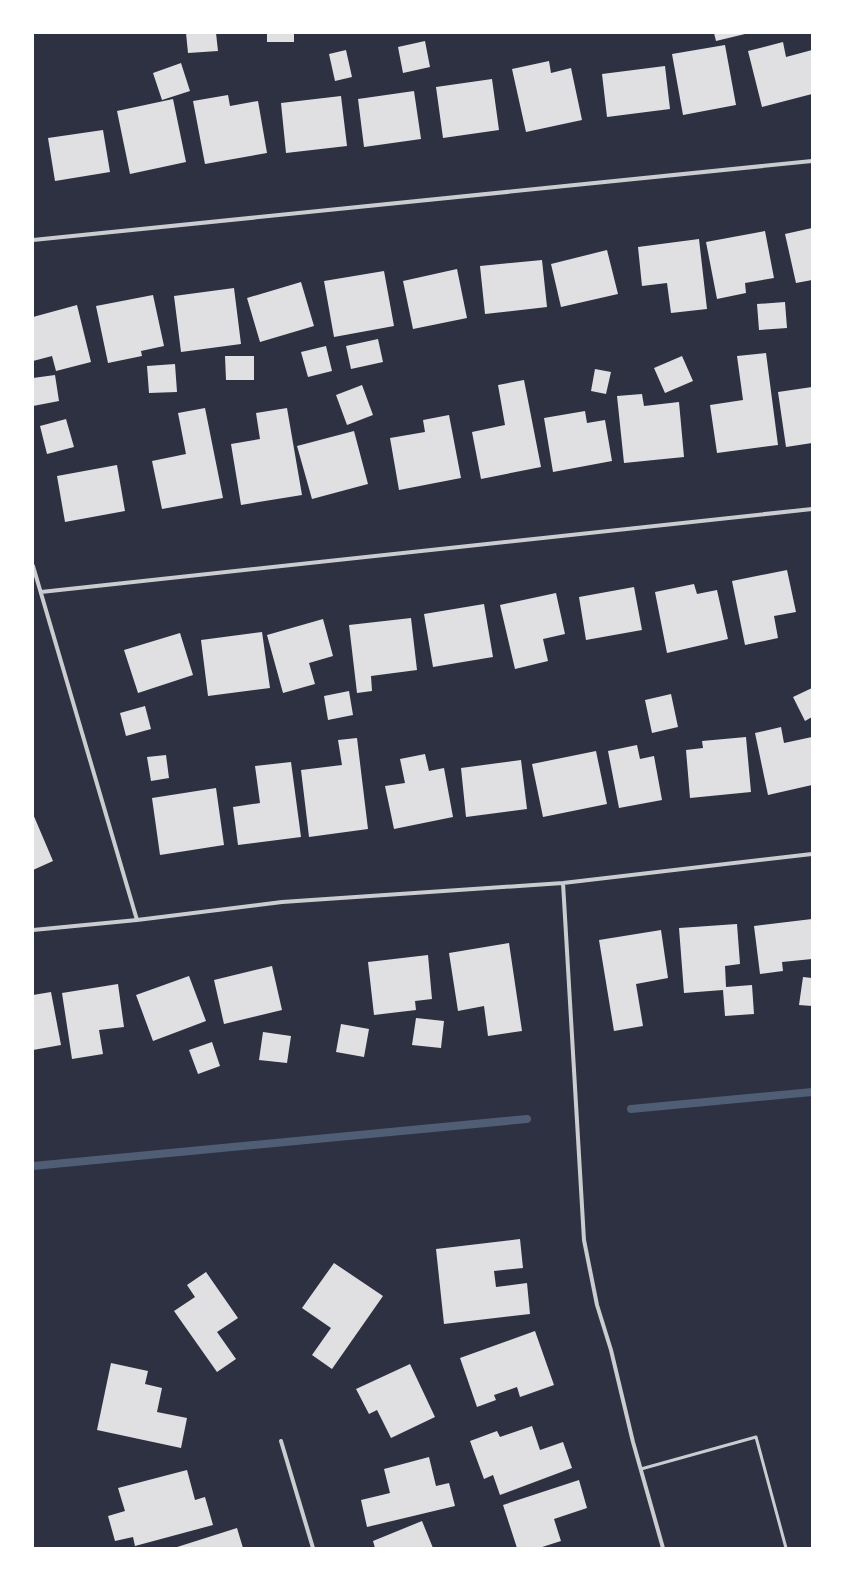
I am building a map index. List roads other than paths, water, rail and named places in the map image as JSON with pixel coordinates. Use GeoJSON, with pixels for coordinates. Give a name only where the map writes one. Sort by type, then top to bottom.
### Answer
{"type":"FeatureCollection","features":[{"type":"Feature","properties":{"kind":"street"},"geometry":{"type":"LineString","coordinates":[[33,240],[812,160]]}},
{"type":"Feature","properties":{"kind":"street"},"geometry":{"type":"LineString","coordinates":[[41,592],[812,509]]}},
{"type":"Feature","properties":{"kind":"street"},"geometry":{"type":"LineString","coordinates":[[33,566],[137,920]]}},
{"type":"Feature","properties":{"kind":"street"},"geometry":{"type":"LineString","coordinates":[[33,930],[137,920],[282,902],[563,883],[812,854]]}},
{"type":"Feature","properties":{"kind":"street"},"geometry":{"type":"LineString","coordinates":[[563,883],[584,1240],[597,1305],[611,1350],[641,1469],[663,1548]]}},
{"type":"Feature","properties":{"kind":"street"},"geometry":{"type":"LineString","coordinates":[[281,1441],[312,1548]]}},
{"type":"Feature","properties":{"kind":"lane"},"geometry":{"type":"LineString","coordinates":[[641,1469],[756,1437],[786,1548]]}},
{"type":"Feature","properties":{"kind":"waterway"},"geometry":{"type":"LineString","coordinates":[[631,1109],[812,1092]]}},
{"type":"Feature","properties":{"kind":"waterway"},"geometry":{"type":"LineString","coordinates":[[33,1166],[527,1119]]}}]}
